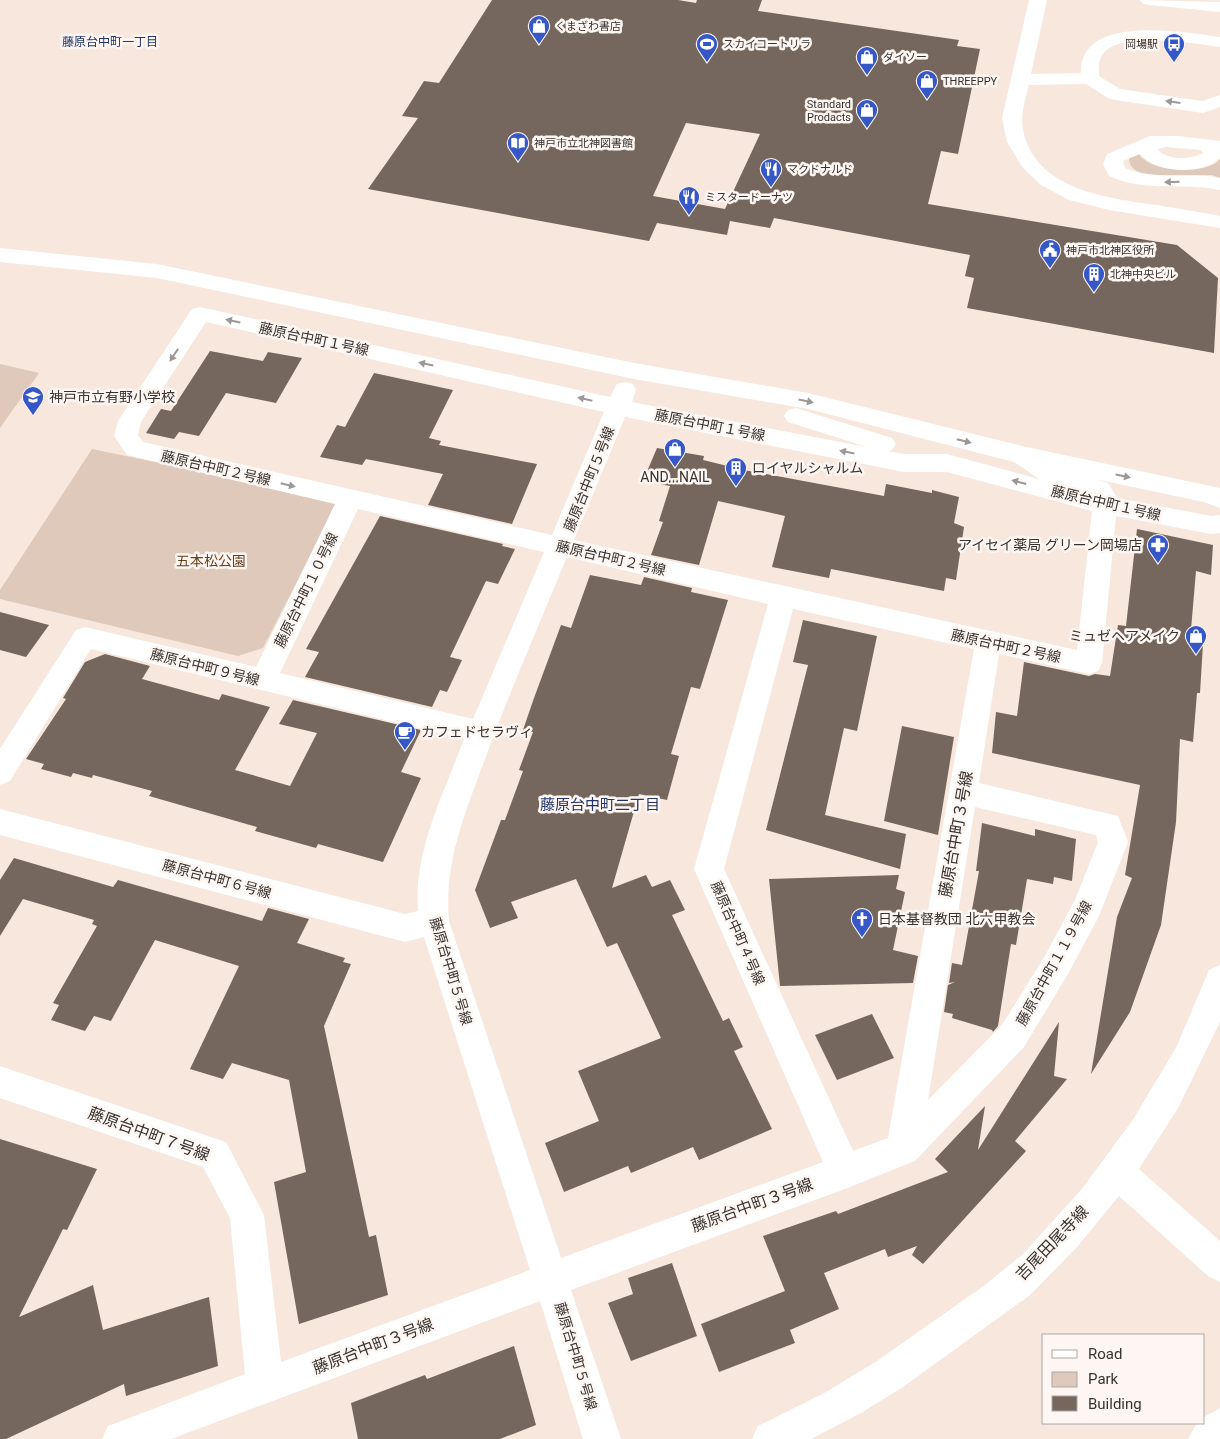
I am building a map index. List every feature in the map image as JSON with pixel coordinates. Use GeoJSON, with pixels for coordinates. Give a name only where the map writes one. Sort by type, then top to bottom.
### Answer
{"type":"FeatureCollection","features":[{"type":"Feature","properties":{"kind":"street"},"geometry":{"type":"LineString","coordinates":[[1038,0],[1022,80],[1012,118],[1012,131],[1023,156],[1044,176],[1069,193],[1090,199],[1220,222]]}},
{"type":"Feature","properties":{"kind":"street"},"geometry":{"type":"LineString","coordinates":[[1149,0],[1220,7]]}},
{"type":"Feature","properties":{"kind":"street"},"geometry":{"type":"LineString","coordinates":[[1090,78],[1091,59],[1100,47],[1132,35],[1220,42]]}},
{"type":"Feature","properties":{"kind":"street"},"geometry":{"type":"LineString","coordinates":[[1022,80],[1090,78],[1116,94],[1203,107],[1220,101]]}},
{"type":"Feature","properties":{"kind":"street"},"geometry":{"type":"LineString","coordinates":[[1214,146],[1176,141],[1150,142],[1114,158],[1113,164],[1116,172],[1125,177],[1141,180],[1167,183],[1200,181],[1220,184]]}},
{"type":"Feature","properties":{"kind":"street"},"geometry":{"type":"LineString","coordinates":[[0,255],[156,271],[689,382],[808,401],[1022,455],[1210,494],[1220,499]]}},
{"type":"Feature","properties":{"kind":"street","name":"藤原台中町１号線"},"geometry":{"type":"LineString","coordinates":[[200,314],[618,407],[904,463],[947,463],[1105,505],[1210,525],[1220,524]]}},
{"type":"Feature","properties":{"kind":"street","name":"藤原台中町２号線"},"geometry":{"type":"LineString","coordinates":[[200,314],[130,421],[126,436],[135,449],[988,643],[1089,663],[1105,505]]}},
{"type":"Feature","properties":{"kind":"street","name":"藤原台中町５号線"},"geometry":{"type":"LineString","coordinates":[[602,1439],[434,921],[432,898],[436,863],[444,831],[481,732],[634,371]]}},
{"type":"Feature","properties":{"kind":"street"},"geometry":{"type":"LineString","coordinates":[[689,382],[947,463]]}},
{"type":"Feature","properties":{"kind":"street"},"geometry":{"type":"LineString","coordinates":[[1022,455],[1050,474],[1099,489],[1104,495],[1105,505]]}},
{"type":"Feature","properties":{"kind":"street","name":"藤原台中町１０号線"},"geometry":{"type":"LineString","coordinates":[[263,681],[350,499]]}},
{"type":"Feature","properties":{"kind":"street","name":"藤原台中町４号線"},"geometry":{"type":"LineString","coordinates":[[782,597],[709,869],[845,1172]]}},
{"type":"Feature","properties":{"kind":"street","name":"藤原台中町９号線"},"geometry":{"type":"LineString","coordinates":[[0,773],[85,637],[481,732]]}},
{"type":"Feature","properties":{"kind":"street","name":"藤原台中町３号線"},"geometry":{"type":"LineString","coordinates":[[120,1439],[551,1278],[845,1172],[903,1148],[988,643]]}},
{"type":"Feature","properties":{"kind":"street","name":"藤原台中町１１９号線"},"geometry":{"type":"LineString","coordinates":[[903,1148],[1013,1036],[1057,964],[1088,906],[1112,842],[1108,826],[963,792]]}},
{"type":"Feature","properties":{"kind":"street","name":"藤原台中町６号線"},"geometry":{"type":"LineString","coordinates":[[0,822],[405,928],[434,921]]}},
{"type":"Feature","properties":{"kind":"street","name":"吉尾田尾寺線"},"geometry":{"type":"LineString","coordinates":[[771,1439],[848,1400],[916,1356],[980,1310],[1034,1267],[1117,1172],[1156,1115],[1183,1067],[1218,994]]}},
{"type":"Feature","properties":{"kind":"street","name":"藤原台中町７号線"},"geometry":{"type":"LineString","coordinates":[[0,1082],[214,1154],[246,1215],[265,1386]]}},
{"type":"Feature","properties":{"kind":"street"},"geometry":{"type":"LineString","coordinates":[[1117,1172],[1220,1264]]}},
{"type":"Feature","properties":{"kind":"street"},"geometry":{"type":"LineString","coordinates":[[1207,1439],[1220,1427]]}},
{"type":"Feature","properties":{"kind":"green space"},"geometry":{"type":"Polygon","coordinates":[[[1128,154],[1139,154],[1154,165],[1179,170],[1204,168],[1220,159],[1220,178],[1212,175],[1171,176],[1140,172],[1131,166],[1128,154]]]}},
{"type":"Feature","properties":{"kind":"green space"},"geometry":{"type":"Polygon","coordinates":[[[0,364],[39,373],[0,428],[0,364]]]}},
{"type":"Feature","properties":{"kind":"green space","name":"五本松公園"},"geometry":{"type":"Polygon","coordinates":[[[92,449],[339,500],[263,648],[238,656],[0,599],[0,590],[92,449]]]}},
{"type":"Feature","properties":{"kind":"building"},"geometry":{"type":"Polygon","coordinates":[[[492,0],[678,0],[696,3],[697,0],[762,0],[758,11],[959,40],[957,46],[980,49],[958,154],[941,151],[928,204],[1177,245],[1218,278],[1214,353],[967,308],[974,278],[965,276],[970,255],[774,218],[770,228],[730,221],[727,235],[657,223],[649,241],[368,189],[418,118],[402,116],[424,81],[439,83],[492,0]],[[686,123],[653,196],[725,209],[760,134],[686,123]]]}},
{"type":"Feature","properties":{"kind":"building"},"geometry":{"type":"Polygon","coordinates":[[[210,351],[263,361],[268,352],[302,358],[276,403],[226,393],[199,436],[179,432],[174,439],[146,433],[161,409],[171,411],[210,351]]]}},
{"type":"Feature","properties":{"kind":"building"},"geometry":{"type":"Polygon","coordinates":[[[374,373],[453,390],[429,438],[441,441],[439,445],[537,464],[512,524],[428,505],[443,474],[366,459],[362,465],[320,457],[337,425],[345,427],[374,373]]]}},
{"type":"Feature","properties":{"kind":"building"},"geometry":{"type":"Polygon","coordinates":[[[657,448],[704,456],[703,460],[744,470],[884,496],[886,484],[932,493],[932,490],[959,497],[954,523],[964,527],[956,580],[946,578],[944,591],[831,569],[829,578],[772,567],[785,516],[718,501],[699,565],[651,555],[663,522],[659,521],[670,486],[643,481],[657,448]]]}},
{"type":"Feature","properties":{"kind":"building"},"geometry":{"type":"Polygon","coordinates":[[[380,516],[503,544],[502,546],[515,549],[498,584],[486,581],[450,657],[462,660],[447,692],[440,690],[432,707],[305,677],[319,652],[306,649],[380,516]]]}},
{"type":"Feature","properties":{"kind":"building"},"geometry":{"type":"Polygon","coordinates":[[[1137,529],[1213,545],[1211,575],[1196,571],[1190,641],[1203,644],[1200,693],[1197,693],[1193,742],[1180,739],[1176,822],[1161,925],[1130,1012],[1091,1074],[1117,917],[1132,878],[1125,875],[1140,785],[992,753],[996,712],[1017,716],[1024,662],[1089,676],[1095,674],[1110,676],[1118,625],[1126,626],[1137,529]]]}},
{"type":"Feature","properties":{"kind":"building"},"geometry":{"type":"Polygon","coordinates":[[[590,575],[641,585],[644,577],[692,588],[691,592],[728,600],[700,689],[691,687],[671,754],[679,756],[667,800],[639,794],[612,888],[646,875],[652,887],[670,880],[685,910],[672,915],[723,1021],[729,1018],[743,1047],[734,1051],[772,1129],[699,1160],[693,1147],[631,1173],[628,1166],[564,1192],[545,1143],[599,1121],[578,1071],[661,1038],[617,943],[607,947],[576,879],[511,902],[518,918],[490,928],[475,890],[501,820],[505,820],[523,771],[519,770],[533,732],[523,730],[534,698],[561,625],[571,628],[590,575]]]}},
{"type":"Feature","properties":{"kind":"building"},"geometry":{"type":"Polygon","coordinates":[[[0,612],[49,625],[26,657],[0,650],[0,612]]]}},
{"type":"Feature","properties":{"kind":"building"},"geometry":{"type":"Polygon","coordinates":[[[803,620],[877,636],[857,731],[844,728],[825,815],[906,834],[900,869],[766,830],[808,665],[793,662],[803,620]]]}},
{"type":"Feature","properties":{"kind":"building"},"geometry":{"type":"Polygon","coordinates":[[[105,654],[150,666],[142,679],[219,700],[222,694],[270,707],[235,770],[290,786],[317,733],[279,724],[293,700],[421,730],[401,772],[421,778],[383,862],[318,844],[316,848],[255,831],[257,827],[149,796],[152,791],[93,775],[92,778],[73,773],[71,777],[41,769],[44,764],[26,759],[66,699],[63,698],[85,662],[105,654]]]}},
{"type":"Feature","properties":{"kind":"building"},"geometry":{"type":"Polygon","coordinates":[[[902,726],[954,737],[938,835],[884,821],[902,726]]]}},
{"type":"Feature","properties":{"kind":"building"},"geometry":{"type":"Polygon","coordinates":[[[982,823],[1035,836],[1035,829],[1076,839],[1072,881],[1054,877],[1053,884],[1027,879],[1016,945],[1011,944],[998,1026],[993,1032],[992,1030],[952,1018],[953,1014],[944,1012],[948,985],[955,982],[949,983],[952,963],[962,965],[979,871],[976,871],[982,823]]]}},
{"type":"Feature","properties":{"kind":"building"},"geometry":{"type":"Polygon","coordinates":[[[14,858],[113,887],[118,880],[262,921],[268,908],[309,919],[297,943],[345,958],[343,962],[351,964],[324,1026],[369,1237],[376,1235],[388,1295],[299,1324],[274,1182],[306,1172],[289,1080],[232,1063],[223,1079],[190,1069],[239,966],[155,940],[111,1021],[94,1016],[85,1031],[51,1020],[59,1005],[53,1003],[97,926],[92,924],[94,920],[23,899],[0,936],[0,880],[14,858]]]}},
{"type":"Feature","properties":{"kind":"building"},"geometry":{"type":"Polygon","coordinates":[[[899,875],[896,889],[905,892],[893,950],[918,956],[913,983],[780,986],[769,879],[899,875]]]}},
{"type":"Feature","properties":{"kind":"building"},"geometry":{"type":"Polygon","coordinates":[[[872,1014],[894,1058],[837,1080],[815,1035],[872,1014]]]}},
{"type":"Feature","properties":{"kind":"building"},"geometry":{"type":"Polygon","coordinates":[[[1059,1022],[1054,1076],[1067,1079],[1015,1141],[1026,1151],[923,1264],[912,1255],[917,1246],[888,1257],[885,1249],[824,1273],[839,1309],[790,1330],[795,1343],[719,1372],[701,1324],[785,1291],[763,1236],[836,1211],[838,1214],[948,1172],[935,1159],[985,1106],[978,1150],[1059,1022]]]}},
{"type":"Feature","properties":{"kind":"building"},"geometry":{"type":"Polygon","coordinates":[[[0,1139],[97,1169],[67,1230],[63,1229],[19,1317],[93,1285],[103,1330],[209,1297],[218,1366],[126,1396],[124,1384],[6,1439],[0,1439],[0,1139]]]}},
{"type":"Feature","properties":{"kind":"building"},"geometry":{"type":"Polygon","coordinates":[[[672,1263],[697,1336],[631,1361],[608,1303],[633,1294],[628,1278],[672,1263]]]}},
{"type":"Feature","properties":{"kind":"building"},"geometry":{"type":"Polygon","coordinates":[[[514,1346],[536,1425],[500,1439],[358,1439],[351,1403],[425,1375],[427,1379],[514,1346]]]}},
{"type":"Feature","properties":{"kind":"place","name":"くまざわ書店"},"geometry":{"type":"Point","coordinates":[539,45]}},
{"type":"Feature","properties":{"kind":"place","name":"スカイコートリラ"},"geometry":{"type":"Point","coordinates":[707,63]}},
{"type":"Feature","properties":{"kind":"place","name":"岡場駅"},"geometry":{"type":"Point","coordinates":[1174,63]}},
{"type":"Feature","properties":{"kind":"place","name":"ダイソー"},"geometry":{"type":"Point","coordinates":[867,76]}},
{"type":"Feature","properties":{"kind":"place","name":"THREEPPY"},"geometry":{"type":"Point","coordinates":[927,100]}},
{"type":"Feature","properties":{"kind":"place","name":"Standard Prodacts"},"geometry":{"type":"Point","coordinates":[867,129]}},
{"type":"Feature","properties":{"kind":"place","name":"神戸市立北神図書館"},"geometry":{"type":"Point","coordinates":[518,162]}},
{"type":"Feature","properties":{"kind":"place","name":"マクドナルド"},"geometry":{"type":"Point","coordinates":[771,188]}},
{"type":"Feature","properties":{"kind":"place","name":"ミスタードーナツ"},"geometry":{"type":"Point","coordinates":[689,216]}},
{"type":"Feature","properties":{"kind":"place","name":"神戸市北神区役所"},"geometry":{"type":"Point","coordinates":[1050,269]}},
{"type":"Feature","properties":{"kind":"place","name":"北神中央ビル"},"geometry":{"type":"Point","coordinates":[1094,293]}},
{"type":"Feature","properties":{"kind":"place","name":"神戸市立有野小学校"},"geometry":{"type":"Point","coordinates":[33,416]}},
{"type":"Feature","properties":{"kind":"place","name":"AND...NAIL"},"geometry":{"type":"Point","coordinates":[675,468]}},
{"type":"Feature","properties":{"kind":"place","name":"ロイヤルシャルム"},"geometry":{"type":"Point","coordinates":[736,487]}},
{"type":"Feature","properties":{"kind":"place","name":"アイセイ薬局 グリーン岡場店"},"geometry":{"type":"Point","coordinates":[1158,564]}},
{"type":"Feature","properties":{"kind":"place","name":"ミュゼヘアメイク"},"geometry":{"type":"Point","coordinates":[1196,655]}},
{"type":"Feature","properties":{"kind":"place","name":"カフェドセラヴィ"},"geometry":{"type":"Point","coordinates":[405,751]}},
{"type":"Feature","properties":{"kind":"place","name":"日本基督教団 北六甲教会"},"geometry":{"type":"Point","coordinates":[862,938]}},
{"type":"Feature","properties":{"kind":"district","name":"藤原台中町一丁目"},"geometry":{"type":"Point","coordinates":[110,42]}},
{"type":"Feature","properties":{"kind":"district","name":"藤原台中町二丁目"},"geometry":{"type":"Point","coordinates":[600,805]}}]}
